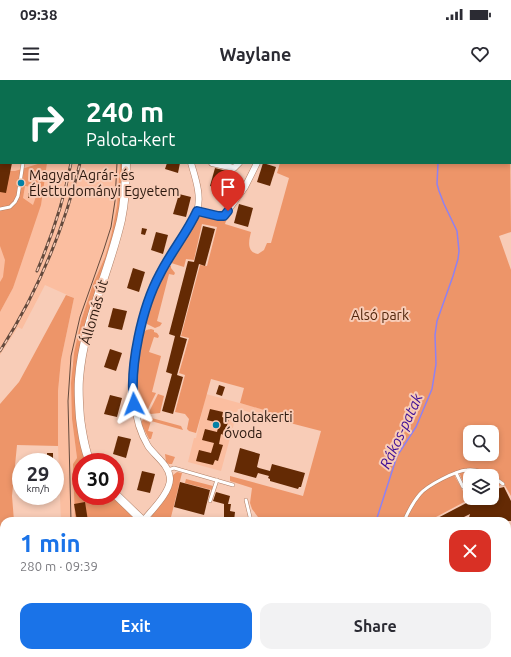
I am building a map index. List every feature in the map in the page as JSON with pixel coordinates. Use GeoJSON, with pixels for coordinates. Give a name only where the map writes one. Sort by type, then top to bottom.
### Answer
{"type":"FeatureCollection","features":[{"type":"Feature","properties":{"kind":"main road","name":"Állomás út"},"geometry":{"type":"LineString","coordinates":[[87,453],[81,425],[79,378],[88,331],[121,222],[125,191],[126,164]]}},
{"type":"Feature","properties":{"kind":"main road"},"geometry":{"type":"LineString","coordinates":[[124,503],[139,517]]}},
{"type":"Feature","properties":{"kind":"street"},"geometry":{"type":"LineString","coordinates":[[146,517],[168,489],[170,478],[168,470],[144,439],[136,415],[133,387],[136,352],[145,312],[156,280],[197,211],[198,192],[191,164]]}},
{"type":"Feature","properties":{"kind":"street"},"geometry":{"type":"LineString","coordinates":[[216,164],[234,168],[238,164]]}},
{"type":"Feature","properties":{"kind":"street"},"geometry":{"type":"LineString","coordinates":[[197,211],[224,216],[245,187],[256,164]]}},
{"type":"Feature","properties":{"kind":"lane"},"geometry":{"type":"LineString","coordinates":[[0,209],[10,207],[17,199],[22,164]]}},
{"type":"Feature","properties":{"kind":"lane"},"geometry":{"type":"LineString","coordinates":[[168,470],[174,468],[233,485]]}},
{"type":"Feature","properties":{"kind":"lane"},"geometry":{"type":"LineString","coordinates":[[406,517],[420,494],[431,485],[463,471]]}},
{"type":"Feature","properties":{"kind":"lane"},"geometry":{"type":"LineString","coordinates":[[456,473],[463,487]]}},
{"type":"Feature","properties":{"kind":"lane"},"geometry":{"type":"LineString","coordinates":[[210,501],[217,480]]}},
{"type":"Feature","properties":{"kind":"lane"},"geometry":{"type":"LineString","coordinates":[[499,481],[503,484]]}},
{"type":"Feature","properties":{"kind":"lane"},"geometry":{"type":"LineString","coordinates":[[246,500],[250,517]]}},
{"type":"Feature","properties":{"kind":"shaded area"},"geometry":{"type":"Polygon","coordinates":[[[0,164],[120,164],[117,206],[111,236],[105,257],[93,284],[81,321],[72,366],[72,419],[76,453],[72,453],[72,505],[74,505],[75,517],[61,517],[60,505],[64,505],[64,453],[58,453],[58,446],[58,391],[61,360],[74,298],[45,285],[22,329],[18,327],[0,355],[0,312],[13,288],[38,203],[0,287],[0,164]]]}},
{"type":"Feature","properties":{"kind":"shaded area","name":"Palotakerti óvoda"},"geometry":{"type":"Polygon","coordinates":[[[206,394],[265,410],[263,416],[238,409],[221,471],[188,462],[194,438],[196,438],[206,394]]]}},
{"type":"Feature","properties":{"kind":"green space","name":"Magyar Agrár- és Élettudományi Egyetem"},"geometry":{"type":"Polygon","coordinates":[[[38,164],[47,164],[41,205],[13,288],[0,312],[0,282],[3,277],[5,260],[0,246],[0,171],[15,171],[38,164]],[[25,186],[23,198],[33,205],[39,188],[25,186]]]}},
{"type":"Feature","properties":{"kind":"green space"},"geometry":{"type":"Polygon","coordinates":[[[120,164],[124,164],[118,218],[79,354],[83,453],[76,453],[72,419],[71,383],[74,353],[81,321],[93,284],[105,257],[117,206],[120,164]]]}},
{"type":"Feature","properties":{"kind":"green space","name":"Alsó park"},"geometry":{"type":"Polygon","coordinates":[[[280,164],[510,164],[511,232],[499,236],[511,270],[511,496],[504,484],[499,486],[499,469],[463,469],[463,481],[458,470],[453,473],[463,491],[463,503],[436,517],[258,517],[252,509],[250,503],[252,488],[230,481],[230,476],[303,496],[321,431],[263,416],[264,410],[240,403],[244,388],[211,379],[196,433],[187,429],[189,419],[185,414],[175,412],[185,375],[179,373],[189,338],[181,336],[200,265],[207,266],[217,227],[202,224],[194,260],[186,259],[184,267],[168,262],[196,221],[204,214],[227,218],[225,224],[251,232],[249,245],[252,251],[258,254],[264,250],[267,243],[271,243],[289,178],[277,173],[280,164]]]}},
{"type":"Feature","properties":{"kind":"green space"},"geometry":{"type":"Polygon","coordinates":[[[167,266],[171,266],[175,273],[174,275],[169,274],[157,321],[162,323],[160,326],[155,328],[147,324],[146,319],[156,286],[167,266]]]}},
{"type":"Feature","properties":{"kind":"green space"},"geometry":{"type":"Polygon","coordinates":[[[66,295],[74,298],[61,360],[58,391],[58,446],[17,445],[16,453],[12,453],[12,505],[14,517],[0,517],[0,404],[19,382],[66,295]]]}},
{"type":"Feature","properties":{"kind":"green space"},"geometry":{"type":"Polygon","coordinates":[[[151,329],[154,330],[154,332],[159,336],[158,338],[154,337],[149,352],[161,356],[152,392],[156,393],[148,409],[143,411],[139,409],[137,393],[139,356],[145,331],[151,329]]]}},
{"type":"Feature","properties":{"kind":"green space"},"geometry":{"type":"Polygon","coordinates":[[[158,394],[164,396],[160,413],[151,414],[149,413],[150,410],[158,394]]]}},
{"type":"Feature","properties":{"kind":"green space"},"geometry":{"type":"Polygon","coordinates":[[[145,417],[181,426],[183,430],[151,421],[148,431],[153,432],[151,439],[149,439],[141,423],[145,417]]]}},
{"type":"Feature","properties":{"kind":"green space"},"geometry":{"type":"Polygon","coordinates":[[[165,454],[175,457],[172,464],[166,462],[165,454]]]}},
{"type":"Feature","properties":{"kind":"green space"},"geometry":{"type":"Polygon","coordinates":[[[177,472],[182,473],[171,517],[152,517],[152,514],[171,488],[173,475],[177,472]]]}},
{"type":"Feature","properties":{"kind":"green space"},"geometry":{"type":"Polygon","coordinates":[[[186,479],[213,486],[212,490],[185,483],[186,479]]]}},
{"type":"Feature","properties":{"kind":"green space"},"geometry":{"type":"Polygon","coordinates":[[[74,505],[121,505],[134,517],[75,517],[74,505]]]}},
{"type":"Feature","properties":{"kind":"building"},"geometry":{"type":"Polygon","coordinates":[[[0,164],[12,164],[6,193],[0,192],[0,164]]]}},
{"type":"Feature","properties":{"kind":"building"},"geometry":{"type":"Polygon","coordinates":[[[167,164],[180,164],[178,173],[165,169],[167,164]]]}},
{"type":"Feature","properties":{"kind":"building"},"geometry":{"type":"Polygon","coordinates":[[[263,164],[276,167],[270,186],[257,182],[263,164]]]}},
{"type":"Feature","properties":{"kind":"building"},"geometry":{"type":"Polygon","coordinates":[[[215,168],[227,171],[222,190],[210,186],[215,168]]]}},
{"type":"Feature","properties":{"kind":"building"},"geometry":{"type":"Polygon","coordinates":[[[28,193],[34,193],[35,198],[28,198],[28,193]]]}},
{"type":"Feature","properties":{"kind":"building"},"geometry":{"type":"Polygon","coordinates":[[[179,194],[191,197],[186,217],[173,214],[179,194]]]}},
{"type":"Feature","properties":{"kind":"building"},"geometry":{"type":"Polygon","coordinates":[[[239,204],[253,208],[248,227],[234,223],[239,204]]]}},
{"type":"Feature","properties":{"kind":"building"},"geometry":{"type":"Polygon","coordinates":[[[203,226],[215,229],[205,266],[199,264],[180,337],[187,339],[177,375],[183,377],[173,414],[162,411],[172,374],[166,372],[175,336],[169,334],[188,261],[194,262],[203,226]]]}},
{"type":"Feature","properties":{"kind":"building"},"geometry":{"type":"Polygon","coordinates":[[[142,228],[147,229],[145,235],[141,234],[142,228]]]}},
{"type":"Feature","properties":{"kind":"building"},"geometry":{"type":"Polygon","coordinates":[[[156,232],[168,235],[163,254],[151,250],[156,232]]]}},
{"type":"Feature","properties":{"kind":"building"},"geometry":{"type":"Polygon","coordinates":[[[133,268],[145,272],[139,292],[127,288],[133,268]]]}},
{"type":"Feature","properties":{"kind":"building"},"geometry":{"type":"Polygon","coordinates":[[[113,308],[127,311],[122,330],[108,327],[113,308]]]}},
{"type":"Feature","properties":{"kind":"building"},"geometry":{"type":"Polygon","coordinates":[[[110,349],[122,353],[116,371],[104,367],[110,349]]]}},
{"type":"Feature","properties":{"kind":"building"},"geometry":{"type":"Polygon","coordinates":[[[219,385],[225,387],[222,396],[216,394],[219,385]]]}},
{"type":"Feature","properties":{"kind":"building"},"geometry":{"type":"Polygon","coordinates":[[[110,395],[122,398],[117,417],[104,414],[110,395]]]}},
{"type":"Feature","properties":{"kind":"building"},"geometry":{"type":"Polygon","coordinates":[[[210,409],[223,412],[222,417],[229,419],[224,435],[221,434],[219,444],[223,445],[218,461],[215,460],[213,465],[196,461],[199,450],[211,453],[214,443],[202,440],[205,429],[217,432],[219,423],[207,420],[210,409]]]}},
{"type":"Feature","properties":{"kind":"building"},"geometry":{"type":"Polygon","coordinates":[[[118,436],[131,439],[126,458],[124,457],[124,453],[113,453],[118,436]]]}},
{"type":"Feature","properties":{"kind":"building"},"geometry":{"type":"Polygon","coordinates":[[[240,448],[260,454],[257,467],[259,468],[270,471],[272,464],[305,473],[301,487],[298,489],[270,481],[268,478],[269,476],[258,473],[256,478],[234,472],[240,448]]]}},
{"type":"Feature","properties":{"kind":"building"},"geometry":{"type":"Polygon","coordinates":[[[142,471],[155,474],[150,493],[137,490],[142,471]]]}},
{"type":"Feature","properties":{"kind":"building"},"geometry":{"type":"Polygon","coordinates":[[[180,482],[210,490],[204,515],[174,507],[180,482]]]}},
{"type":"Feature","properties":{"kind":"building"},"geometry":{"type":"Polygon","coordinates":[[[504,487],[511,501],[511,517],[469,517],[470,514],[464,517],[440,517],[463,505],[499,505],[499,488],[504,487]]]}},
{"type":"Feature","properties":{"kind":"building"},"geometry":{"type":"Polygon","coordinates":[[[216,492],[230,496],[228,504],[231,504],[230,511],[235,512],[234,517],[224,517],[224,504],[213,501],[216,492]]]}},
{"type":"Feature","properties":{"kind":"building"},"geometry":{"type":"Polygon","coordinates":[[[74,505],[85,505],[87,517],[76,517],[74,505]]]}},
{"type":"Feature","properties":{"kind":"waterway","name":"Rákos-patak"},"geometry":{"type":"LineString","coordinates":[[377,517],[397,456],[416,427],[432,389],[436,364],[435,335],[437,321],[458,259],[459,251],[457,231],[444,204],[437,184],[438,164]]}},
{"type":"Feature","properties":{"kind":"tram line"},"geometry":{"type":"LineString","coordinates":[[71,517],[68,401],[71,356],[80,317],[111,227],[115,201],[117,164]]}},
{"type":"Feature","properties":{"kind":"railway"},"geometry":{"type":"LineString","coordinates":[[37,271],[57,218],[71,164]]}},
{"type":"Feature","properties":{"kind":"railway"},"geometry":{"type":"LineString","coordinates":[[0,351],[26,307],[48,260],[66,212],[80,164]]}},
{"type":"Feature","properties":{"kind":"place","name":"Magyar Agrár- és Élettudományi Egyetem"},"geometry":{"type":"Point","coordinates":[21,183]}},
{"type":"Feature","properties":{"kind":"place","name":"Palotakerti óvoda"},"geometry":{"type":"Point","coordinates":[216,425]}},
{"type":"Feature","properties":{"kind":"route"},"geometry":{"type":"LineString","coordinates":[[134,404],[133,387],[136,352],[141,326],[156,280],[194,219],[197,211],[218,216],[224,216],[228,211]]}}]}
